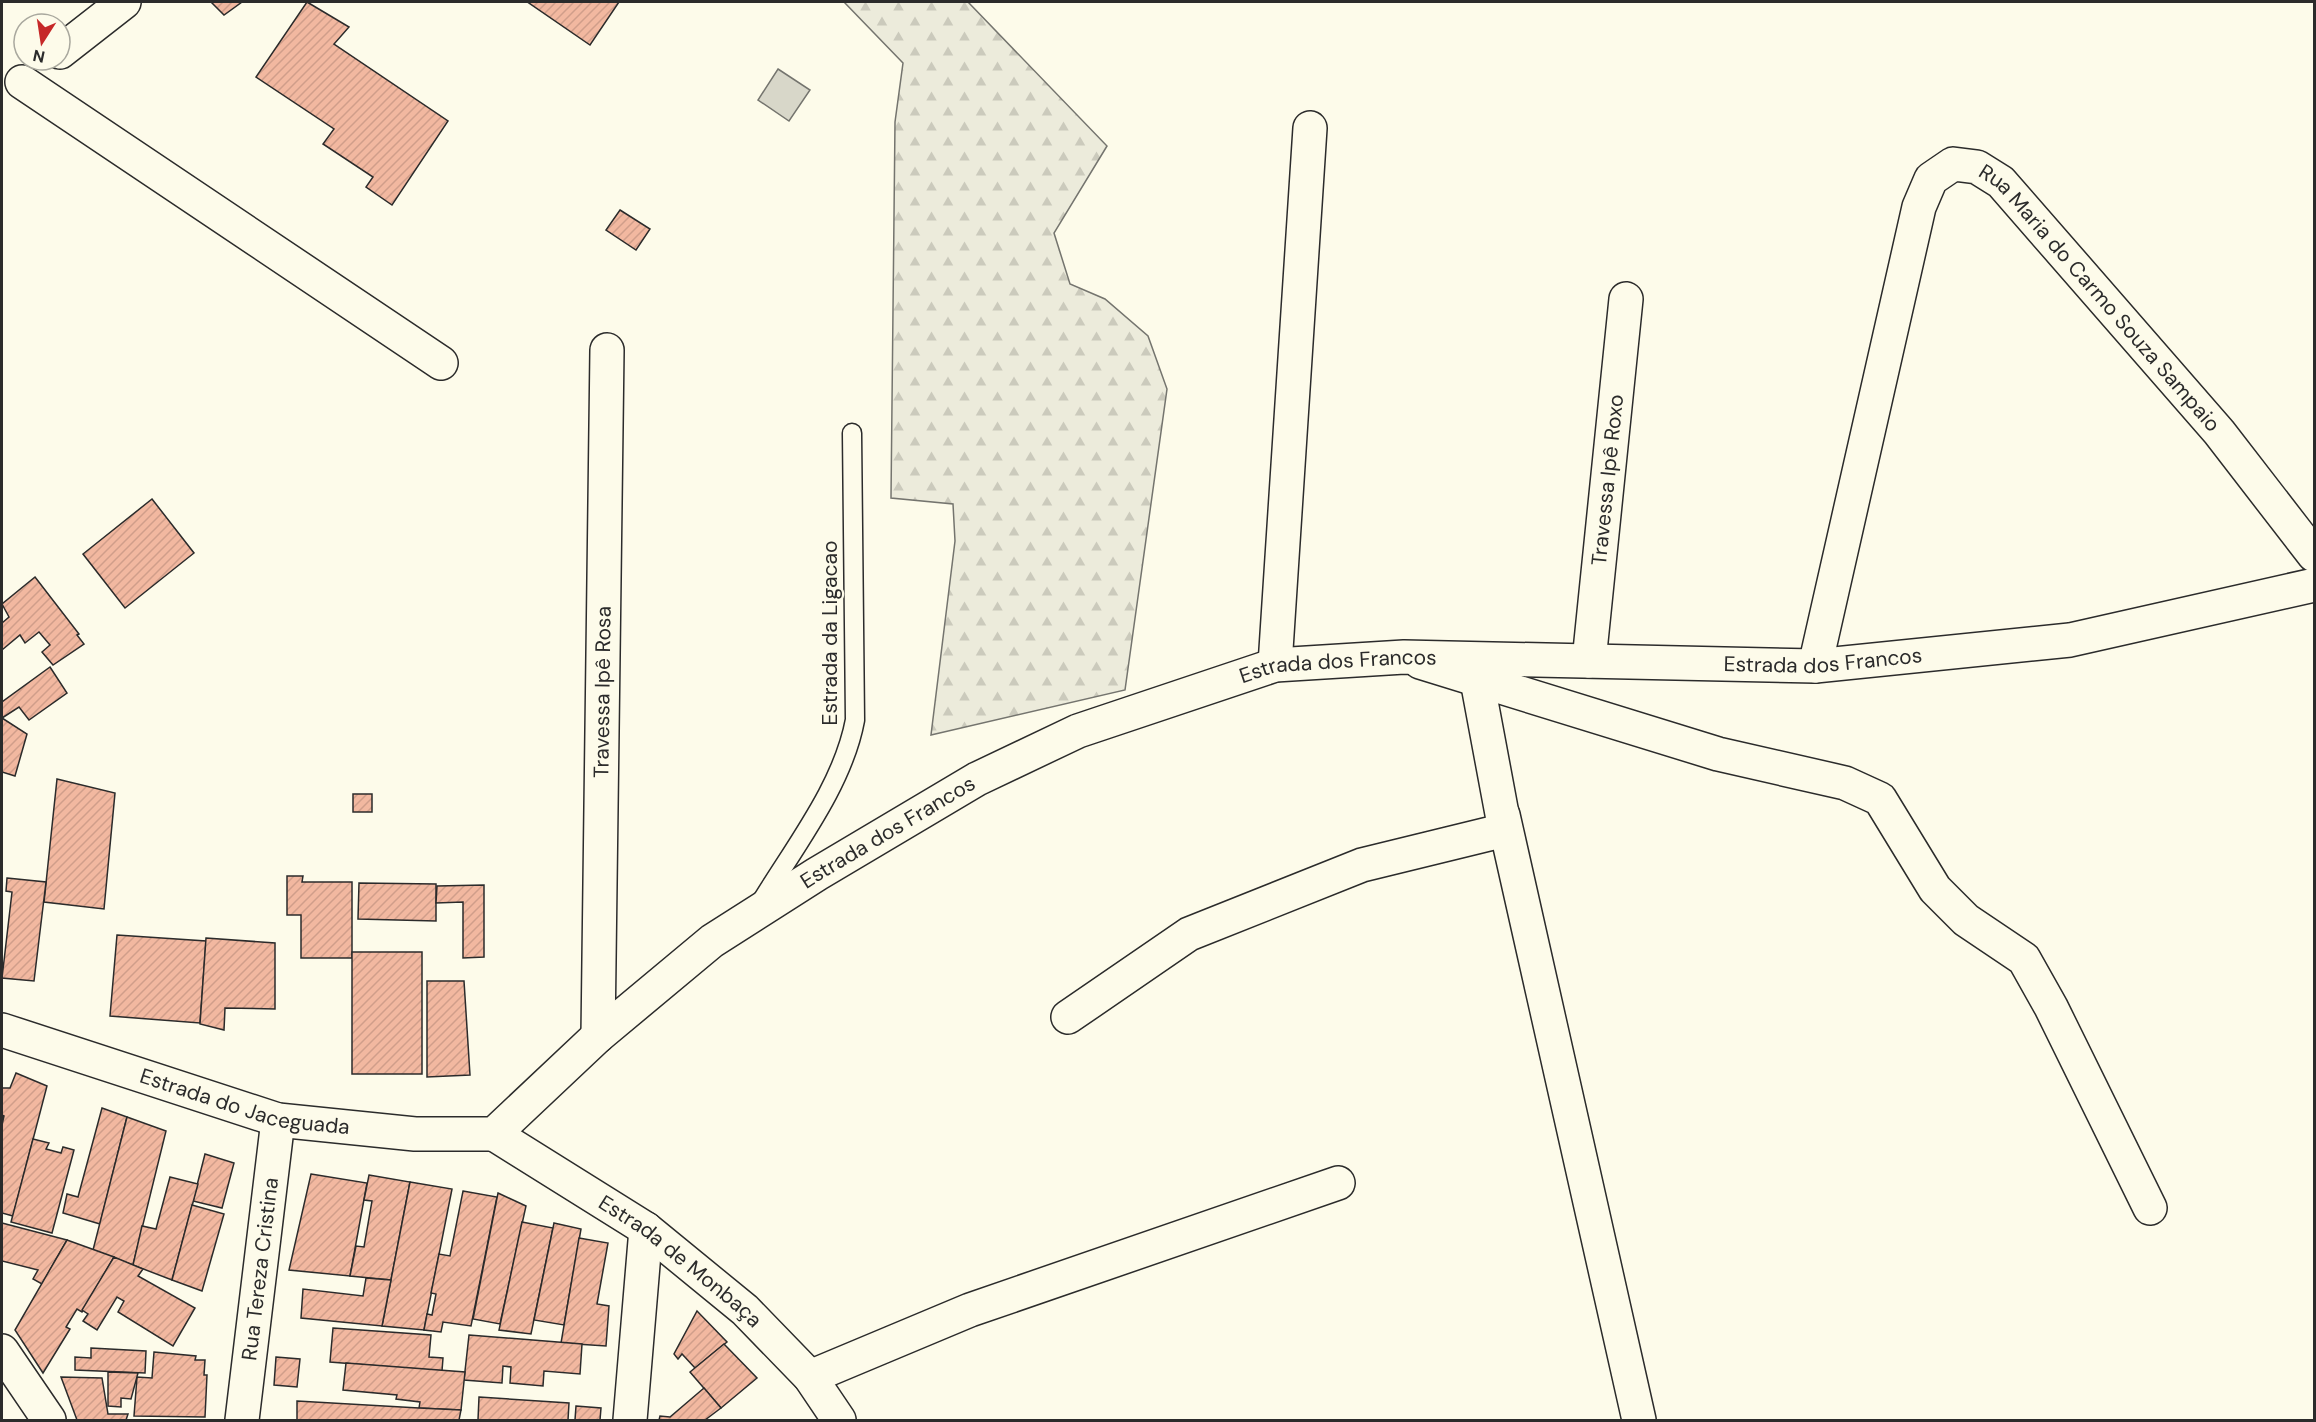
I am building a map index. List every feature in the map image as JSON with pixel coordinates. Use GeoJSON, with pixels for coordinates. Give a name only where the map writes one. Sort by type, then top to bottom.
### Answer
{"type":"FeatureCollection","features":[{"type":"Feature","properties":{"kind":"street"},"geometry":{"type":"LineString","coordinates":[[72,43],[124,2]]}},
{"type":"Feature","properties":{"kind":"street"},"geometry":{"type":"LineString","coordinates":[[36,72],[12,91],[441,363]]}},
{"type":"Feature","properties":{"kind":"street"},"geometry":{"type":"LineString","coordinates":[[1275,665],[1310,128]]}},
{"type":"Feature","properties":{"kind":"street","name":"Rua Maria do Carmo Souza Sampaio"},"geometry":{"type":"LineString","coordinates":[[1815,666],[1919,207],[1931,179],[1953,164],[1977,167],[2001,182],[2219,432],[2314,555]]}},
{"type":"Feature","properties":{"kind":"street","name":"Travessa Ipê Roxo"},"geometry":{"type":"LineString","coordinates":[[1589,661],[1626,299]]}},
{"type":"Feature","properties":{"kind":"street","name":"Travessa Ipê Rosa"},"geometry":{"type":"LineString","coordinates":[[598,1036],[607,350]]}},
{"type":"Feature","properties":{"kind":"street","name":"Estrada dos Francos"},"geometry":{"type":"LineString","coordinates":[[494,1134],[598,1036],[712,941],[977,779],[1078,731],[1275,665],[1404,657],[1815,666],[2070,640],[2314,585]]}},
{"type":"Feature","properties":{"kind":"street"},"geometry":{"type":"LineString","coordinates":[[1404,657],[1718,754],[1845,783],[1880,799],[1935,889],[1966,920],[2024,959],[2051,1007],[2150,1208]]}},
{"type":"Feature","properties":{"kind":"street"},"geometry":{"type":"LineString","coordinates":[[1477,680],[1503,814],[1639,1420]]}},
{"type":"Feature","properties":{"kind":"street"},"geometry":{"type":"LineString","coordinates":[[1068,1017],[1189,934],[1362,865],[1505,830],[1503,814]]}},
{"type":"Feature","properties":{"kind":"street","name":"Estrada do Jaceguada"},"geometry":{"type":"LineString","coordinates":[[2,1029],[278,1120],[415,1134],[494,1134]]}},
{"type":"Feature","properties":{"kind":"street","name":"Rua Tereza Cristina"},"geometry":{"type":"LineString","coordinates":[[242,1420],[278,1120]]}},
{"type":"Feature","properties":{"kind":"street","name":"Estrada de Monbaça"},"geometry":{"type":"LineString","coordinates":[[494,1134],[646,1229],[745,1310],[810,1377],[839,1420]]}},
{"type":"Feature","properties":{"kind":"street"},"geometry":{"type":"LineString","coordinates":[[810,1377],[970,1310],[1338,1183]]}},
{"type":"Feature","properties":{"kind":"street"},"geometry":{"type":"LineString","coordinates":[[630,1420],[646,1229]]}},
{"type":"Feature","properties":{"kind":"street"},"geometry":{"type":"LineString","coordinates":[[2,1351],[49,1420]]}},
{"type":"Feature","properties":{"kind":"lane","name":"Estrada da Ligacao"},"geometry":{"type":"LineString","coordinates":[[754,915],[834,782],[850,749],[855,720],[852,433]]}},
{"type":"Feature","properties":{"kind":"green space"},"geometry":{"type":"Polygon","coordinates":[[[844,2],[968,2],[1107,146],[1054,233],[1070,284],[1105,299],[1148,336],[1167,389],[1125,690],[931,735],[955,541],[953,504],[891,498],[895,122],[903,63],[844,2]]]}},
{"type":"Feature","properties":{"kind":"shaded area"},"geometry":{"type":"Polygon","coordinates":[[[778,69],[810,90],[789,121],[758,100],[778,69]]]}},
{"type":"Feature","properties":{"kind":"building"},"geometry":{"type":"Polygon","coordinates":[[[211,2],[242,2],[224,15],[211,2]]]}},
{"type":"Feature","properties":{"kind":"building"},"geometry":{"type":"Polygon","coordinates":[[[307,2],[349,27],[334,44],[448,121],[392,205],[366,187],[373,177],[323,144],[334,129],[256,77],[307,2]]]}},
{"type":"Feature","properties":{"kind":"building"},"geometry":{"type":"Polygon","coordinates":[[[619,2],[590,45],[529,3],[619,2]]]}},
{"type":"Feature","properties":{"kind":"building"},"geometry":{"type":"Polygon","coordinates":[[[620,210],[650,229],[636,250],[606,230],[620,210]]]}},
{"type":"Feature","properties":{"kind":"building"},"geometry":{"type":"Polygon","coordinates":[[[152,499],[194,553],[125,608],[83,554],[152,499]]]}},
{"type":"Feature","properties":{"kind":"building"},"geometry":{"type":"Polygon","coordinates":[[[35,577],[79,634],[77,635],[84,644],[53,665],[42,652],[50,645],[39,632],[25,643],[20,635],[2,650],[2,623],[9,617],[2,604],[35,577]]]}},
{"type":"Feature","properties":{"kind":"building"},"geometry":{"type":"Polygon","coordinates":[[[50,667],[67,693],[29,720],[19,707],[2,718],[2,702],[50,667]]]}},
{"type":"Feature","properties":{"kind":"building"},"geometry":{"type":"Polygon","coordinates":[[[2,718],[27,734],[15,776],[2,772],[2,718]]]}},
{"type":"Feature","properties":{"kind":"building"},"geometry":{"type":"Polygon","coordinates":[[[57,779],[115,793],[104,909],[44,902],[57,779]]]}},
{"type":"Feature","properties":{"kind":"building"},"geometry":{"type":"Polygon","coordinates":[[[353,794],[372,794],[372,812],[353,812],[353,794]]]}},
{"type":"Feature","properties":{"kind":"building"},"geometry":{"type":"Polygon","coordinates":[[[287,876],[303,876],[302,882],[352,882],[352,958],[301,958],[301,915],[287,915],[287,876]]]}},
{"type":"Feature","properties":{"kind":"building"},"geometry":{"type":"Polygon","coordinates":[[[7,878],[46,882],[34,981],[2,978],[12,892],[6,891],[7,878]]]}},
{"type":"Feature","properties":{"kind":"building"},"geometry":{"type":"Polygon","coordinates":[[[359,883],[436,884],[436,921],[358,919],[359,883]]]}},
{"type":"Feature","properties":{"kind":"building"},"geometry":{"type":"Polygon","coordinates":[[[484,885],[484,957],[463,958],[463,902],[436,903],[437,886],[484,885]]]}},
{"type":"Feature","properties":{"kind":"building"},"geometry":{"type":"Polygon","coordinates":[[[117,935],[206,941],[200,1023],[110,1016],[117,935]]]}},
{"type":"Feature","properties":{"kind":"building"},"geometry":{"type":"Polygon","coordinates":[[[206,938],[275,943],[275,1009],[225,1008],[224,1030],[200,1024],[206,938]]]}},
{"type":"Feature","properties":{"kind":"building"},"geometry":{"type":"Polygon","coordinates":[[[352,952],[422,952],[422,1074],[352,1074],[352,952]]]}},
{"type":"Feature","properties":{"kind":"building"},"geometry":{"type":"Polygon","coordinates":[[[427,981],[464,981],[470,1075],[427,1077],[427,981]]]}},
{"type":"Feature","properties":{"kind":"building"},"geometry":{"type":"Polygon","coordinates":[[[16,1073],[47,1086],[13,1216],[2,1213],[2,1125],[4,1116],[2,1115],[2,1088],[10,1088],[16,1073]]]}},
{"type":"Feature","properties":{"kind":"building"},"geometry":{"type":"Polygon","coordinates":[[[102,1108],[127,1117],[100,1224],[63,1213],[67,1194],[78,1197],[102,1108]]]}},
{"type":"Feature","properties":{"kind":"building"},"geometry":{"type":"Polygon","coordinates":[[[127,1117],[166,1131],[133,1265],[93,1250],[127,1117]]]}},
{"type":"Feature","properties":{"kind":"building"},"geometry":{"type":"Polygon","coordinates":[[[33,1139],[49,1143],[46,1149],[61,1153],[63,1147],[74,1150],[52,1233],[11,1222],[33,1139]]]}},
{"type":"Feature","properties":{"kind":"building"},"geometry":{"type":"Polygon","coordinates":[[[205,1154],[234,1163],[222,1208],[193,1201],[205,1154]]]}},
{"type":"Feature","properties":{"kind":"building"},"geometry":{"type":"Polygon","coordinates":[[[311,1174],[367,1183],[350,1276],[289,1270],[311,1174]]]}},
{"type":"Feature","properties":{"kind":"building"},"geometry":{"type":"Polygon","coordinates":[[[369,1175],[410,1182],[391,1280],[350,1276],[356,1246],[364,1247],[372,1201],[364,1200],[369,1175]]]}},
{"type":"Feature","properties":{"kind":"building"},"geometry":{"type":"Polygon","coordinates":[[[170,1177],[198,1184],[172,1280],[133,1265],[142,1226],[156,1229],[170,1177]]]}},
{"type":"Feature","properties":{"kind":"building"},"geometry":{"type":"Polygon","coordinates":[[[410,1182],[452,1189],[424,1330],[382,1326],[410,1182]]]}},
{"type":"Feature","properties":{"kind":"building"},"geometry":{"type":"Polygon","coordinates":[[[463,1191],[497,1197],[471,1326],[443,1322],[441,1332],[424,1330],[427,1314],[432,1315],[436,1294],[431,1293],[439,1254],[450,1256],[463,1191]]]}},
{"type":"Feature","properties":{"kind":"building"},"geometry":{"type":"Polygon","coordinates":[[[498,1193],[526,1206],[500,1324],[473,1319],[498,1193]]]}},
{"type":"Feature","properties":{"kind":"building"},"geometry":{"type":"Polygon","coordinates":[[[192,1205],[224,1214],[202,1291],[172,1280],[192,1205]]]}},
{"type":"Feature","properties":{"kind":"building"},"geometry":{"type":"Polygon","coordinates":[[[522,1222],[553,1228],[531,1334],[499,1330],[522,1222]]]}},
{"type":"Feature","properties":{"kind":"building"},"geometry":{"type":"Polygon","coordinates":[[[2,1223],[67,1240],[42,1284],[33,1279],[38,1270],[2,1261],[2,1223]]]}},
{"type":"Feature","properties":{"kind":"building"},"geometry":{"type":"Polygon","coordinates":[[[554,1223],[581,1229],[564,1325],[534,1320],[554,1223]]]}},
{"type":"Feature","properties":{"kind":"building"},"geometry":{"type":"Polygon","coordinates":[[[579,1238],[608,1243],[597,1304],[609,1306],[606,1346],[561,1343],[579,1238]]]}},
{"type":"Feature","properties":{"kind":"building"},"geometry":{"type":"Polygon","coordinates":[[[67,1240],[114,1257],[82,1312],[77,1309],[66,1327],[70,1329],[43,1373],[15,1330],[67,1240]]]}},
{"type":"Feature","properties":{"kind":"building"},"geometry":{"type":"Polygon","coordinates":[[[114,1257],[143,1269],[138,1276],[195,1308],[173,1346],[118,1312],[124,1301],[117,1297],[97,1330],[83,1321],[88,1314],[82,1310],[114,1257]]]}},
{"type":"Feature","properties":{"kind":"building"},"geometry":{"type":"Polygon","coordinates":[[[366,1278],[391,1280],[382,1326],[301,1318],[303,1289],[363,1296],[366,1278]]]}},
{"type":"Feature","properties":{"kind":"building"},"geometry":{"type":"Polygon","coordinates":[[[697,1311],[727,1342],[695,1368],[682,1354],[678,1359],[674,1354],[697,1311]]]}},
{"type":"Feature","properties":{"kind":"building"},"geometry":{"type":"Polygon","coordinates":[[[333,1328],[431,1335],[429,1357],[443,1358],[442,1371],[330,1362],[333,1328]]]}},
{"type":"Feature","properties":{"kind":"building"},"geometry":{"type":"Polygon","coordinates":[[[469,1335],[582,1344],[580,1374],[544,1371],[543,1386],[510,1383],[511,1367],[503,1366],[502,1383],[464,1380],[469,1335]]]}},
{"type":"Feature","properties":{"kind":"building"},"geometry":{"type":"Polygon","coordinates":[[[724,1344],[757,1378],[721,1408],[690,1372],[724,1344]]]}},
{"type":"Feature","properties":{"kind":"building"},"geometry":{"type":"Polygon","coordinates":[[[91,1348],[146,1351],[145,1373],[75,1370],[75,1357],[91,1358],[91,1348]]]}},
{"type":"Feature","properties":{"kind":"building"},"geometry":{"type":"Polygon","coordinates":[[[154,1352],[196,1356],[195,1360],[205,1360],[204,1375],[207,1375],[205,1417],[134,1416],[137,1377],[152,1378],[154,1352]]]}},
{"type":"Feature","properties":{"kind":"building"},"geometry":{"type":"Polygon","coordinates":[[[276,1357],[300,1359],[297,1387],[274,1385],[276,1357]]]}},
{"type":"Feature","properties":{"kind":"building"},"geometry":{"type":"Polygon","coordinates":[[[346,1363],[465,1372],[461,1410],[419,1408],[420,1402],[396,1399],[397,1395],[343,1390],[346,1363]]]}},
{"type":"Feature","properties":{"kind":"building"},"geometry":{"type":"Polygon","coordinates":[[[108,1372],[138,1373],[131,1399],[121,1398],[121,1407],[108,1406],[108,1372]]]}},
{"type":"Feature","properties":{"kind":"building"},"geometry":{"type":"Polygon","coordinates":[[[61,1377],[102,1378],[108,1414],[128,1414],[126,1420],[77,1420],[61,1377]]]}},
{"type":"Feature","properties":{"kind":"building"},"geometry":{"type":"Polygon","coordinates":[[[704,1388],[721,1408],[705,1420],[659,1420],[660,1416],[670,1417],[704,1388]]]}},
{"type":"Feature","properties":{"kind":"building"},"geometry":{"type":"Polygon","coordinates":[[[479,1397],[569,1403],[568,1420],[478,1420],[479,1397]]]}},
{"type":"Feature","properties":{"kind":"building"},"geometry":{"type":"Polygon","coordinates":[[[297,1401],[461,1410],[459,1420],[297,1420],[297,1401]]]}},
{"type":"Feature","properties":{"kind":"building"},"geometry":{"type":"Polygon","coordinates":[[[576,1406],[601,1408],[600,1420],[575,1420],[576,1406]]]}}]}
